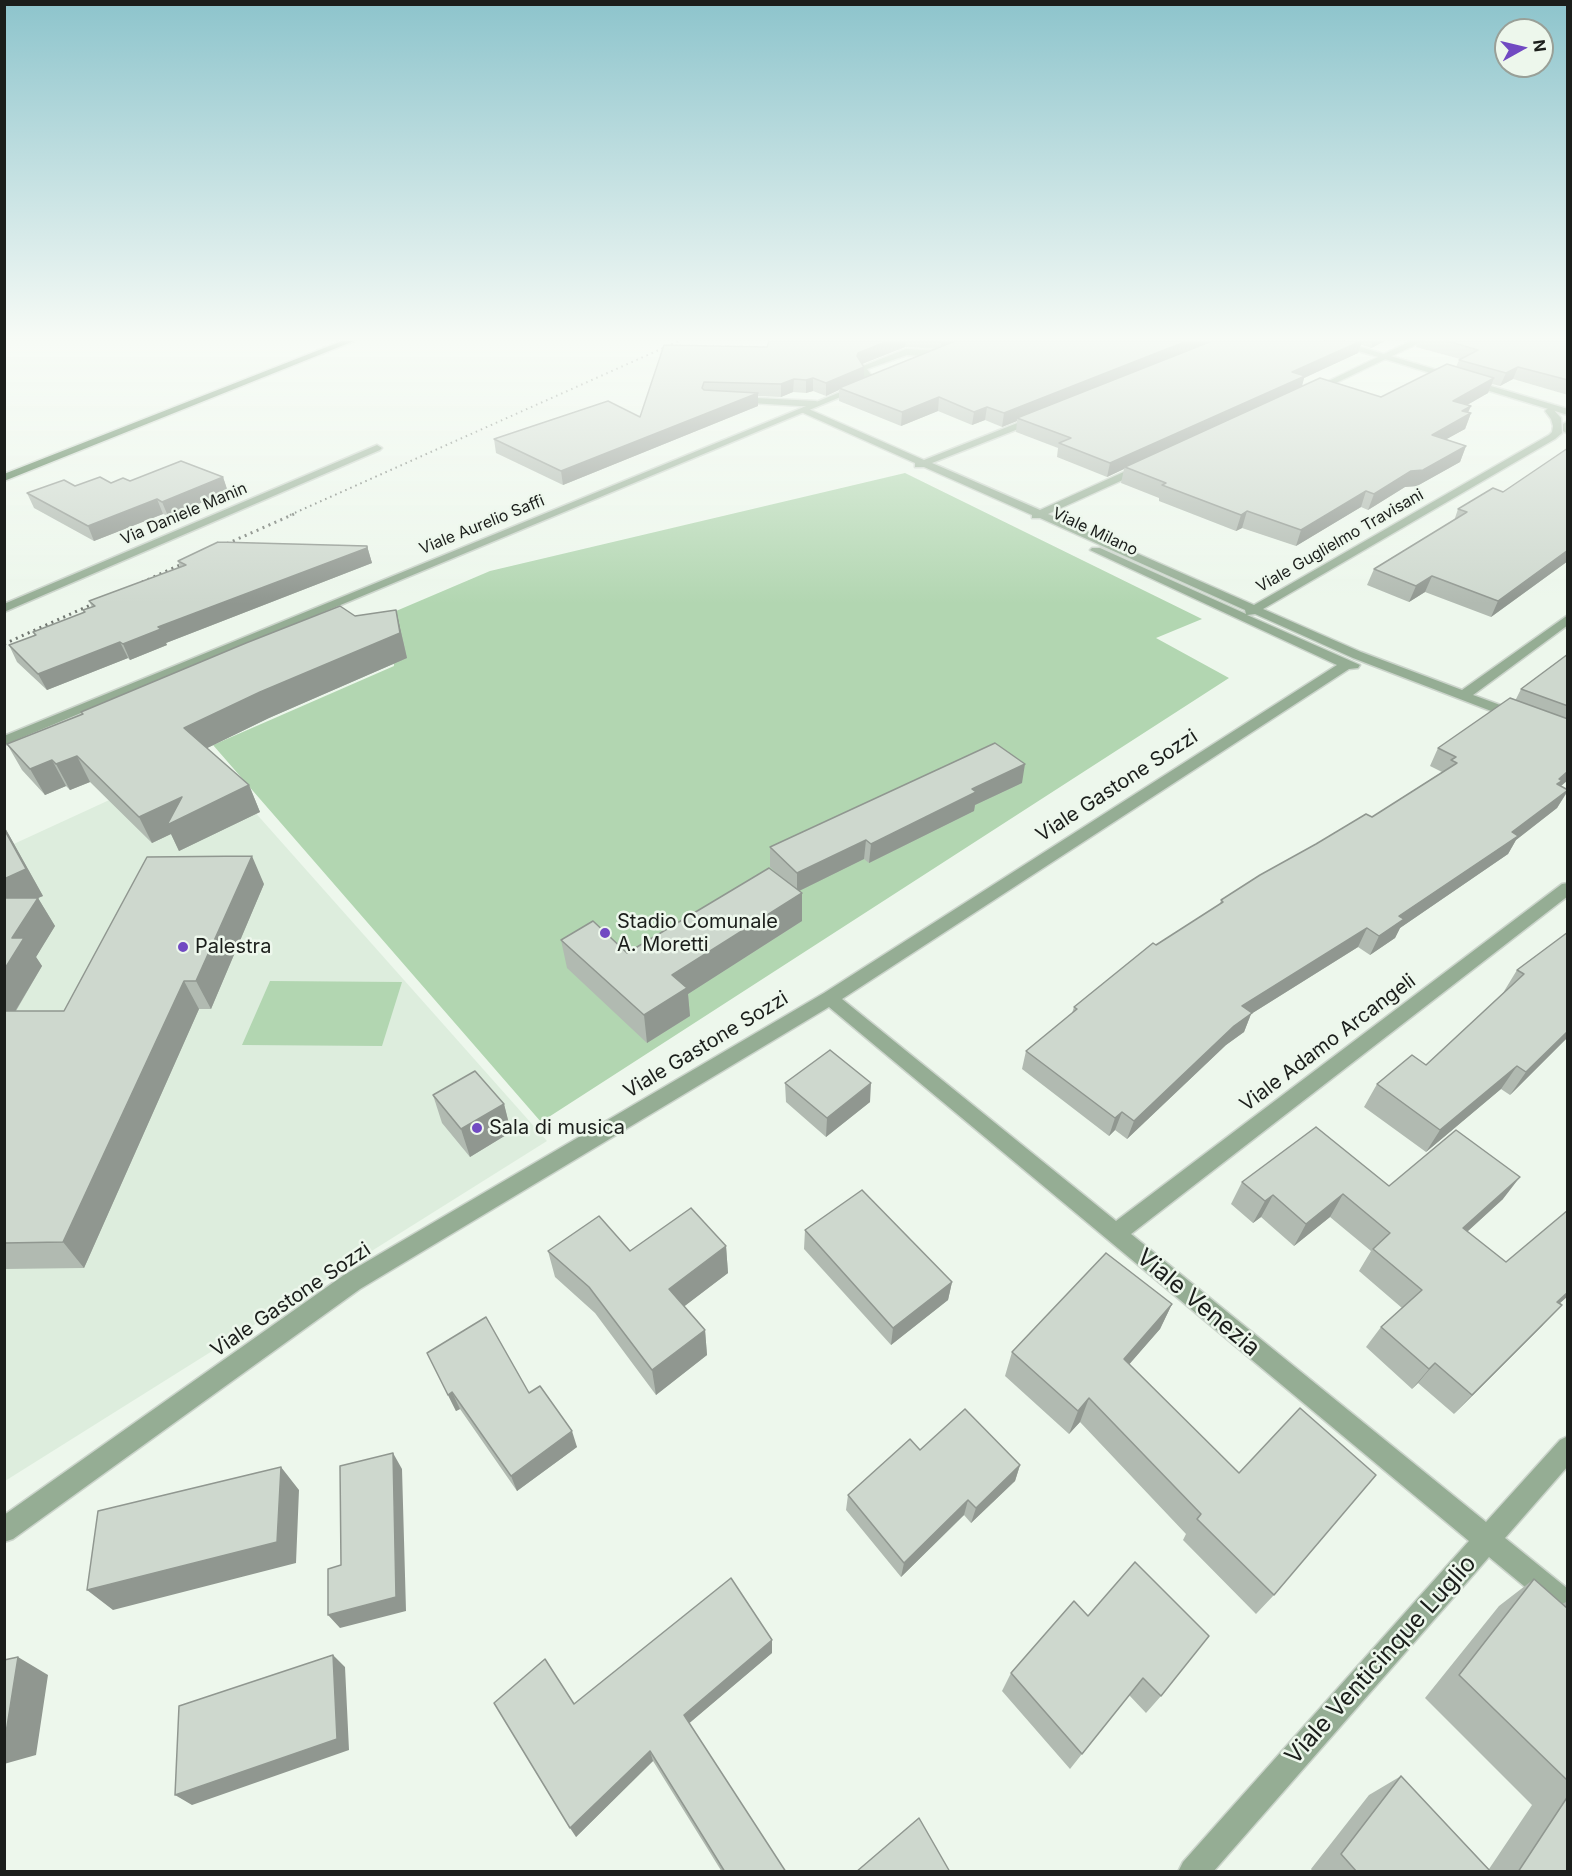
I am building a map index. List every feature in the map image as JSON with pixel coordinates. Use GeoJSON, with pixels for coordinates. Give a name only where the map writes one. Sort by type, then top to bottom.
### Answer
{"type":"FeatureCollection","features":[{"type":"Feature","properties":{"kind":"main road"},"geometry":{"type":"LineString","coordinates":[[4,478],[130,429]]}},
{"type":"Feature","properties":{"kind":"street","name":"Viale Aurelio Saffi"},"geometry":{"type":"LineString","coordinates":[[4,741],[761,429]]}},
{"type":"Feature","properties":{"kind":"street","name":"Viale Milano"},"geometry":{"type":"LineString","coordinates":[[831,429],[910,467],[1257,609],[1385,666],[1526,720]]}},
{"type":"Feature","properties":{"kind":"street","name":"Viale Milano"},"geometry":{"type":"LineString","coordinates":[[837,429],[923,464],[1346,665],[1385,666]]}},
{"type":"Feature","properties":{"kind":"street"},"geometry":{"type":"LineString","coordinates":[[910,467],[1012,429]]}},
{"type":"Feature","properties":{"kind":"street"},"geometry":{"type":"LineString","coordinates":[[1544,441],[1557,433],[1557,429]]}},
{"type":"Feature","properties":{"kind":"street"},"geometry":{"type":"LineString","coordinates":[[1544,441],[1568,438]]}},
{"type":"Feature","properties":{"kind":"street","name":"Viale Guglielmo Travisani"},"geometry":{"type":"LineString","coordinates":[[1242,617],[1544,441]]}},
{"type":"Feature","properties":{"kind":"street","name":"Via Daniele Manin"},"geometry":{"type":"LineString","coordinates":[[4,609],[377,448]]}},
{"type":"Feature","properties":{"kind":"street"},"geometry":{"type":"LineString","coordinates":[[1035,517],[1148,465]]}},
{"type":"Feature","properties":{"kind":"street"},"geometry":{"type":"LineString","coordinates":[[1464,696],[1568,620]]}},
{"type":"Feature","properties":{"kind":"street","name":"Viale Gastone Sozzi"},"geometry":{"type":"LineString","coordinates":[[4,1530],[352,1282],[830,998],[1346,665]]}},
{"type":"Feature","properties":{"kind":"street","name":"Viale Adamo Arcangeli"},"geometry":{"type":"LineString","coordinates":[[1115,1234],[1568,888]]}},
{"type":"Feature","properties":{"kind":"street","name":"Viale Venezia"},"geometry":{"type":"LineString","coordinates":[[830,998],[1486,1541],[1568,1606]]}},
{"type":"Feature","properties":{"kind":"street","name":"Viale Venticinque Luglio"},"geometry":{"type":"LineString","coordinates":[[1193,1872],[1568,1448]]}},
{"type":"Feature","properties":{"kind":"shaded area"},"geometry":{"type":"Polygon","coordinates":[[[205,756],[547,1141],[5,1481],[5,848],[205,756]]]}},
{"type":"Feature","properties":{"kind":"green space","name":"Stadio Comunale A. Moretti"},"geometry":{"type":"Polygon","coordinates":[[[905,473],[1202,619],[1156,638],[1229,678],[541,1122],[213,745],[394,666],[389,614],[490,571],[905,473]]]}},
{"type":"Feature","properties":{"kind":"green space"},"geometry":{"type":"Polygon","coordinates":[[[270,981],[402,982],[382,1046],[242,1045],[270,981]]]}},
{"type":"Feature","properties":{"kind":"building"},"geometry":{"type":"Polygon","coordinates":[[[525,429],[668,429],[561,471],[494,439],[525,429]]]}},
{"type":"Feature","properties":{"kind":"building"},"geometry":{"type":"Polygon","coordinates":[[[1045,429],[1187,429],[1110,463],[1059,443],[1071,438],[1045,429]]]}},
{"type":"Feature","properties":{"kind":"building"},"geometry":{"type":"Polygon","coordinates":[[[1209,429],[1443,429],[1432,435],[1466,446],[1423,470],[1411,471],[1374,494],[1366,491],[1301,530],[1247,511],[1241,515],[1162,485],[1166,483],[1125,467],[1209,429]]]}},
{"type":"Feature","properties":{"kind":"building"},"geometry":{"type":"Polygon","coordinates":[[[1568,448],[1568,550],[1498,601],[1432,576],[1416,586],[1374,569],[1467,512],[1458,509],[1493,488],[1503,492],[1568,448]]]}},
{"type":"Feature","properties":{"kind":"building"},"geometry":{"type":"Polygon","coordinates":[[[181,461],[223,477],[162,502],[157,499],[88,526],[27,493],[64,480],[75,486],[100,477],[111,483],[123,478],[130,481],[181,461]]]}},
{"type":"Feature","properties":{"kind":"building"},"geometry":{"type":"Polygon","coordinates":[[[218,542],[367,546],[367,548],[158,627],[161,629],[123,644],[120,642],[38,674],[9,645],[36,635],[33,632],[95,606],[89,601],[186,565],[178,561],[218,542]]]}},
{"type":"Feature","properties":{"kind":"building"},"geometry":{"type":"Polygon","coordinates":[[[340,606],[355,616],[396,610],[400,633],[260,692],[184,728],[249,785],[167,825],[182,797],[139,817],[77,756],[56,764],[52,760],[30,769],[7,744],[83,714],[81,712],[246,643],[340,606]]]}},
{"type":"Feature","properties":{"kind":"building"},"geometry":{"type":"Polygon","coordinates":[[[1568,654],[1568,706],[1521,689],[1568,654]]]}},
{"type":"Feature","properties":{"kind":"building"},"geometry":{"type":"Polygon","coordinates":[[[1510,698],[1568,719],[1568,771],[1559,779],[1562,781],[1557,784],[1568,790],[1512,832],[1518,836],[1399,916],[1404,919],[1379,936],[1367,928],[1242,1006],[1252,1013],[1234,1026],[1134,1121],[1122,1112],[1115,1118],[1026,1051],[1077,1009],[1074,1007],[1153,943],[1156,945],[1260,875],[1366,814],[1372,817],[1457,763],[1451,760],[1456,757],[1438,748],[1510,698]]]}},
{"type":"Feature","properties":{"kind":"building"},"geometry":{"type":"Polygon","coordinates":[[[995,743],[1025,764],[972,789],[976,792],[871,844],[866,840],[797,873],[770,847],[995,743]]]}},
{"type":"Feature","properties":{"kind":"building"},"geometry":{"type":"Polygon","coordinates":[[[4,829],[26,869],[4,879],[4,829]]]}},
{"type":"Feature","properties":{"kind":"building"},"geometry":{"type":"Polygon","coordinates":[[[252,856],[196,981],[184,981],[63,1242],[4,1243],[4,1011],[64,1011],[147,857],[252,856]]]}},
{"type":"Feature","properties":{"kind":"building"},"geometry":{"type":"Polygon","coordinates":[[[769,868],[802,893],[672,975],[687,988],[644,1015],[561,940],[593,921],[627,953],[769,868]]]}},
{"type":"Feature","properties":{"kind":"building"},"geometry":{"type":"Polygon","coordinates":[[[4,898],[38,898],[12,938],[24,938],[4,970],[4,898]]]}},
{"type":"Feature","properties":{"kind":"building"},"geometry":{"type":"Polygon","coordinates":[[[1568,932],[1568,1031],[1526,1072],[1517,1066],[1440,1130],[1377,1084],[1412,1055],[1426,1065],[1524,974],[1517,970],[1568,932]]]}},
{"type":"Feature","properties":{"kind":"building"},"geometry":{"type":"Polygon","coordinates":[[[830,1050],[871,1083],[827,1118],[785,1083],[830,1050]]]}},
{"type":"Feature","properties":{"kind":"building"},"geometry":{"type":"Polygon","coordinates":[[[475,1071],[504,1104],[461,1129],[433,1095],[475,1071]]]}},
{"type":"Feature","properties":{"kind":"building"},"geometry":{"type":"Polygon","coordinates":[[[1316,1127],[1389,1186],[1456,1130],[1520,1177],[1463,1228],[1506,1262],[1568,1210],[1568,1292],[1557,1302],[1562,1305],[1472,1395],[1435,1363],[1429,1369],[1381,1327],[1422,1290],[1373,1249],[1390,1233],[1343,1194],[1306,1224],[1273,1195],[1265,1201],[1242,1182],[1316,1127]]]}},
{"type":"Feature","properties":{"kind":"building"},"geometry":{"type":"Polygon","coordinates":[[[862,1190],[952,1282],[893,1328],[805,1230],[862,1190]]]}},
{"type":"Feature","properties":{"kind":"building"},"geometry":{"type":"Polygon","coordinates":[[[691,1208],[726,1246],[669,1289],[705,1330],[652,1370],[589,1287],[548,1251],[599,1216],[630,1251],[691,1208]]]}},
{"type":"Feature","properties":{"kind":"building"},"geometry":{"type":"Polygon","coordinates":[[[1106,1253],[1172,1304],[1124,1359],[1239,1473],[1300,1408],[1376,1475],[1274,1595],[1197,1519],[1201,1514],[1089,1398],[1078,1411],[1012,1352],[1106,1253]]]}},
{"type":"Feature","properties":{"kind":"building"},"geometry":{"type":"Polygon","coordinates":[[[486,1317],[529,1393],[540,1386],[572,1431],[511,1476],[452,1392],[448,1395],[427,1353],[486,1317]]]}},
{"type":"Feature","properties":{"kind":"building"},"geometry":{"type":"Polygon","coordinates":[[[965,1409],[1020,1465],[976,1508],[968,1500],[904,1563],[848,1495],[910,1439],[920,1450],[965,1409]]]}},
{"type":"Feature","properties":{"kind":"building"},"geometry":{"type":"Polygon","coordinates":[[[393,1453],[396,1597],[328,1615],[328,1569],[341,1565],[340,1466],[393,1453]]]}},
{"type":"Feature","properties":{"kind":"building"},"geometry":{"type":"Polygon","coordinates":[[[281,1467],[277,1542],[87,1590],[98,1511],[281,1467]]]}},
{"type":"Feature","properties":{"kind":"building"},"geometry":{"type":"Polygon","coordinates":[[[1135,1562],[1209,1636],[1161,1696],[1143,1678],[1082,1754],[1011,1673],[1074,1601],[1088,1616],[1135,1562]]]}},
{"type":"Feature","properties":{"kind":"building"},"geometry":{"type":"Polygon","coordinates":[[[731,1578],[772,1640],[684,1715],[786,1872],[725,1872],[650,1751],[570,1828],[494,1703],[545,1659],[574,1704],[731,1578]]]}},
{"type":"Feature","properties":{"kind":"building"},"geometry":{"type":"Polygon","coordinates":[[[1534,1579],[1568,1609],[1568,1781],[1459,1675],[1534,1579]]]}},
{"type":"Feature","properties":{"kind":"building"},"geometry":{"type":"Polygon","coordinates":[[[333,1655],[337,1739],[175,1795],[179,1706],[333,1655]]]}},
{"type":"Feature","properties":{"kind":"building"},"geometry":{"type":"Polygon","coordinates":[[[18,1657],[5,1739],[4,1739],[4,1660],[18,1657]]]}},
{"type":"Feature","properties":{"kind":"building"},"geometry":{"type":"Polygon","coordinates":[[[1401,1776],[1491,1872],[1357,1872],[1341,1854],[1401,1776]]]}},
{"type":"Feature","properties":{"kind":"building"},"geometry":{"type":"Polygon","coordinates":[[[1568,1796],[1568,1872],[1518,1872],[1568,1796]]]}},
{"type":"Feature","properties":{"kind":"building"},"geometry":{"type":"Polygon","coordinates":[[[919,1818],[950,1872],[856,1872],[919,1818]]]}},
{"type":"Feature","properties":{"kind":"railway"},"geometry":{"type":"LineString","coordinates":[[290,515],[483,429]]}},
{"type":"Feature","properties":{"kind":"railway"},"geometry":{"type":"LineString","coordinates":[[215,549],[294,514]]}},
{"type":"Feature","properties":{"kind":"railway"},"geometry":{"type":"LineString","coordinates":[[136,585],[193,559]]}},
{"type":"Feature","properties":{"kind":"railway"},"geometry":{"type":"LineString","coordinates":[[4,644],[106,598]]}},
{"type":"Feature","properties":{"kind":"place","name":"Stadio Comunale A. Moretti"},"geometry":{"type":"Point","coordinates":[605,933]}},
{"type":"Feature","properties":{"kind":"place","name":"Palestra"},"geometry":{"type":"Point","coordinates":[183,947]}},
{"type":"Feature","properties":{"kind":"place","name":"Sala di musica"},"geometry":{"type":"Point","coordinates":[477,1128]}}]}
